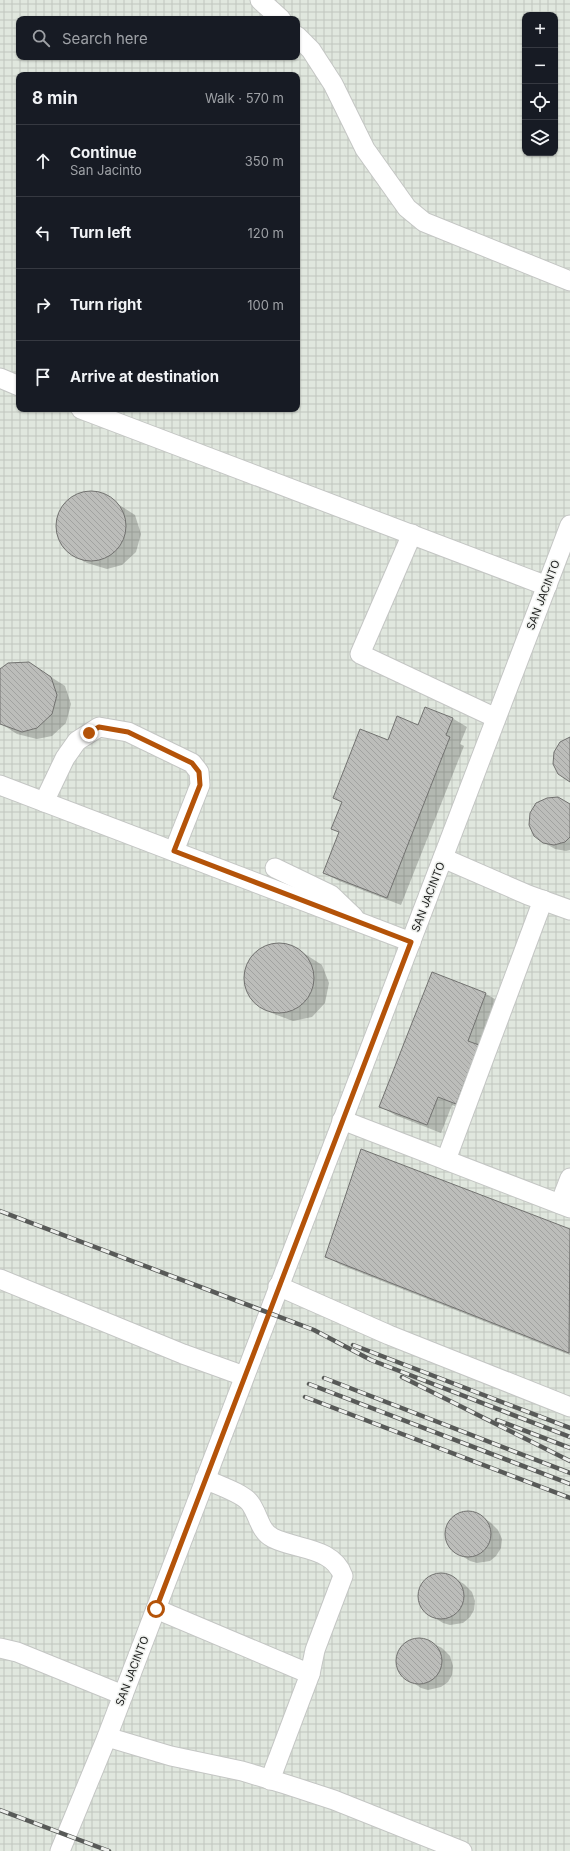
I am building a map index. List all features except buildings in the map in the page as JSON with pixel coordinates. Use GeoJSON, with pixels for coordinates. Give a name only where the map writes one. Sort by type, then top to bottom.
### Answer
{"type":"FeatureCollection","features":[{"type":"Feature","properties":{"kind":"lane"},"geometry":{"type":"LineString","coordinates":[[260,0],[277,16]]}},
{"type":"Feature","properties":{"kind":"lane"},"geometry":{"type":"LineString","coordinates":[[300,39],[311,50],[333,84],[365,149],[407,208],[424,222],[570,281]]}},
{"type":"Feature","properties":{"kind":"lane"},"geometry":{"type":"LineString","coordinates":[[0,378],[16,385]]}},
{"type":"Feature","properties":{"kind":"lane"},"geometry":{"type":"LineString","coordinates":[[89,412],[547,586]]}},
{"type":"Feature","properties":{"kind":"lane","name":"SAN JACINTO"},"geometry":{"type":"LineString","coordinates":[[60,1851],[107,1737],[278,1286],[570,525]]}},
{"type":"Feature","properties":{"kind":"lane"},"geometry":{"type":"LineString","coordinates":[[412,534],[360,654],[496,718]]}},
{"type":"Feature","properties":{"kind":"lane"},"geometry":{"type":"LineString","coordinates":[[44,802],[65,758],[77,741],[99,727],[128,732],[192,763],[199,772],[200,785],[174,851]]}},
{"type":"Feature","properties":{"kind":"lane"},"geometry":{"type":"LineString","coordinates":[[0,785],[411,942]]}},
{"type":"Feature","properties":{"kind":"lane"},"geometry":{"type":"LineString","coordinates":[[443,858],[570,910]]}},
{"type":"Feature","properties":{"kind":"lane"},"geometry":{"type":"LineString","coordinates":[[275,868],[331,894],[359,922]]}},
{"type":"Feature","properties":{"kind":"lane"},"geometry":{"type":"LineString","coordinates":[[446,1160],[543,900]]}},
{"type":"Feature","properties":{"kind":"lane"},"geometry":{"type":"LineString","coordinates":[[342,1120],[565,1206],[570,1178]]}},
{"type":"Feature","properties":{"kind":"lane"},"geometry":{"type":"LineString","coordinates":[[0,1279],[183,1354],[244,1376]]}},
{"type":"Feature","properties":{"kind":"lane"},"geometry":{"type":"LineString","coordinates":[[278,1286],[389,1335],[570,1407]]}},
{"type":"Feature","properties":{"kind":"lane"},"geometry":{"type":"LineString","coordinates":[[205,1479],[245,1497],[251,1504],[262,1527],[273,1538],[323,1554],[337,1564],[342,1571],[343,1576],[314,1650],[310,1674],[270,1780]]}},
{"type":"Feature","properties":{"kind":"lane"},"geometry":{"type":"LineString","coordinates":[[156,1609],[310,1674]]}},
{"type":"Feature","properties":{"kind":"lane"},"geometry":{"type":"LineString","coordinates":[[0,1648],[17,1652],[123,1695]]}},
{"type":"Feature","properties":{"kind":"lane"},"geometry":{"type":"LineString","coordinates":[[107,1737],[171,1756],[242,1771],[334,1800],[462,1851]]}},
{"type":"Feature","properties":{"kind":"shaded area"},"geometry":{"type":"Polygon","coordinates":[[[0,0],[570,0],[570,1851],[0,1851],[0,0]]]}},
{"type":"Feature","properties":{"kind":"railway"},"geometry":{"type":"LineString","coordinates":[[0,1211],[314,1330],[371,1360],[570,1437]]}},
{"type":"Feature","properties":{"kind":"railway"},"geometry":{"type":"LineString","coordinates":[[353,1345],[570,1428]]}},
{"type":"Feature","properties":{"kind":"railway"},"geometry":{"type":"LineString","coordinates":[[402,1377],[570,1461]]}},
{"type":"Feature","properties":{"kind":"railway"},"geometry":{"type":"LineString","coordinates":[[324,1378],[570,1473]]}},
{"type":"Feature","properties":{"kind":"railway"},"geometry":{"type":"LineString","coordinates":[[309,1384],[570,1484]]}},
{"type":"Feature","properties":{"kind":"railway"},"geometry":{"type":"LineString","coordinates":[[305,1397],[570,1498]]}},
{"type":"Feature","properties":{"kind":"railway"},"geometry":{"type":"LineString","coordinates":[[497,1420],[570,1448]]}},
{"type":"Feature","properties":{"kind":"railway"},"geometry":{"type":"LineString","coordinates":[[0,1810],[109,1851]]}},
{"type":"Feature","properties":{"kind":"route"},"geometry":{"type":"LineString","coordinates":[[89,733],[99,727],[128,732],[192,763],[199,772],[200,785],[174,851],[411,942],[278,1286],[156,1609]]}}]}
